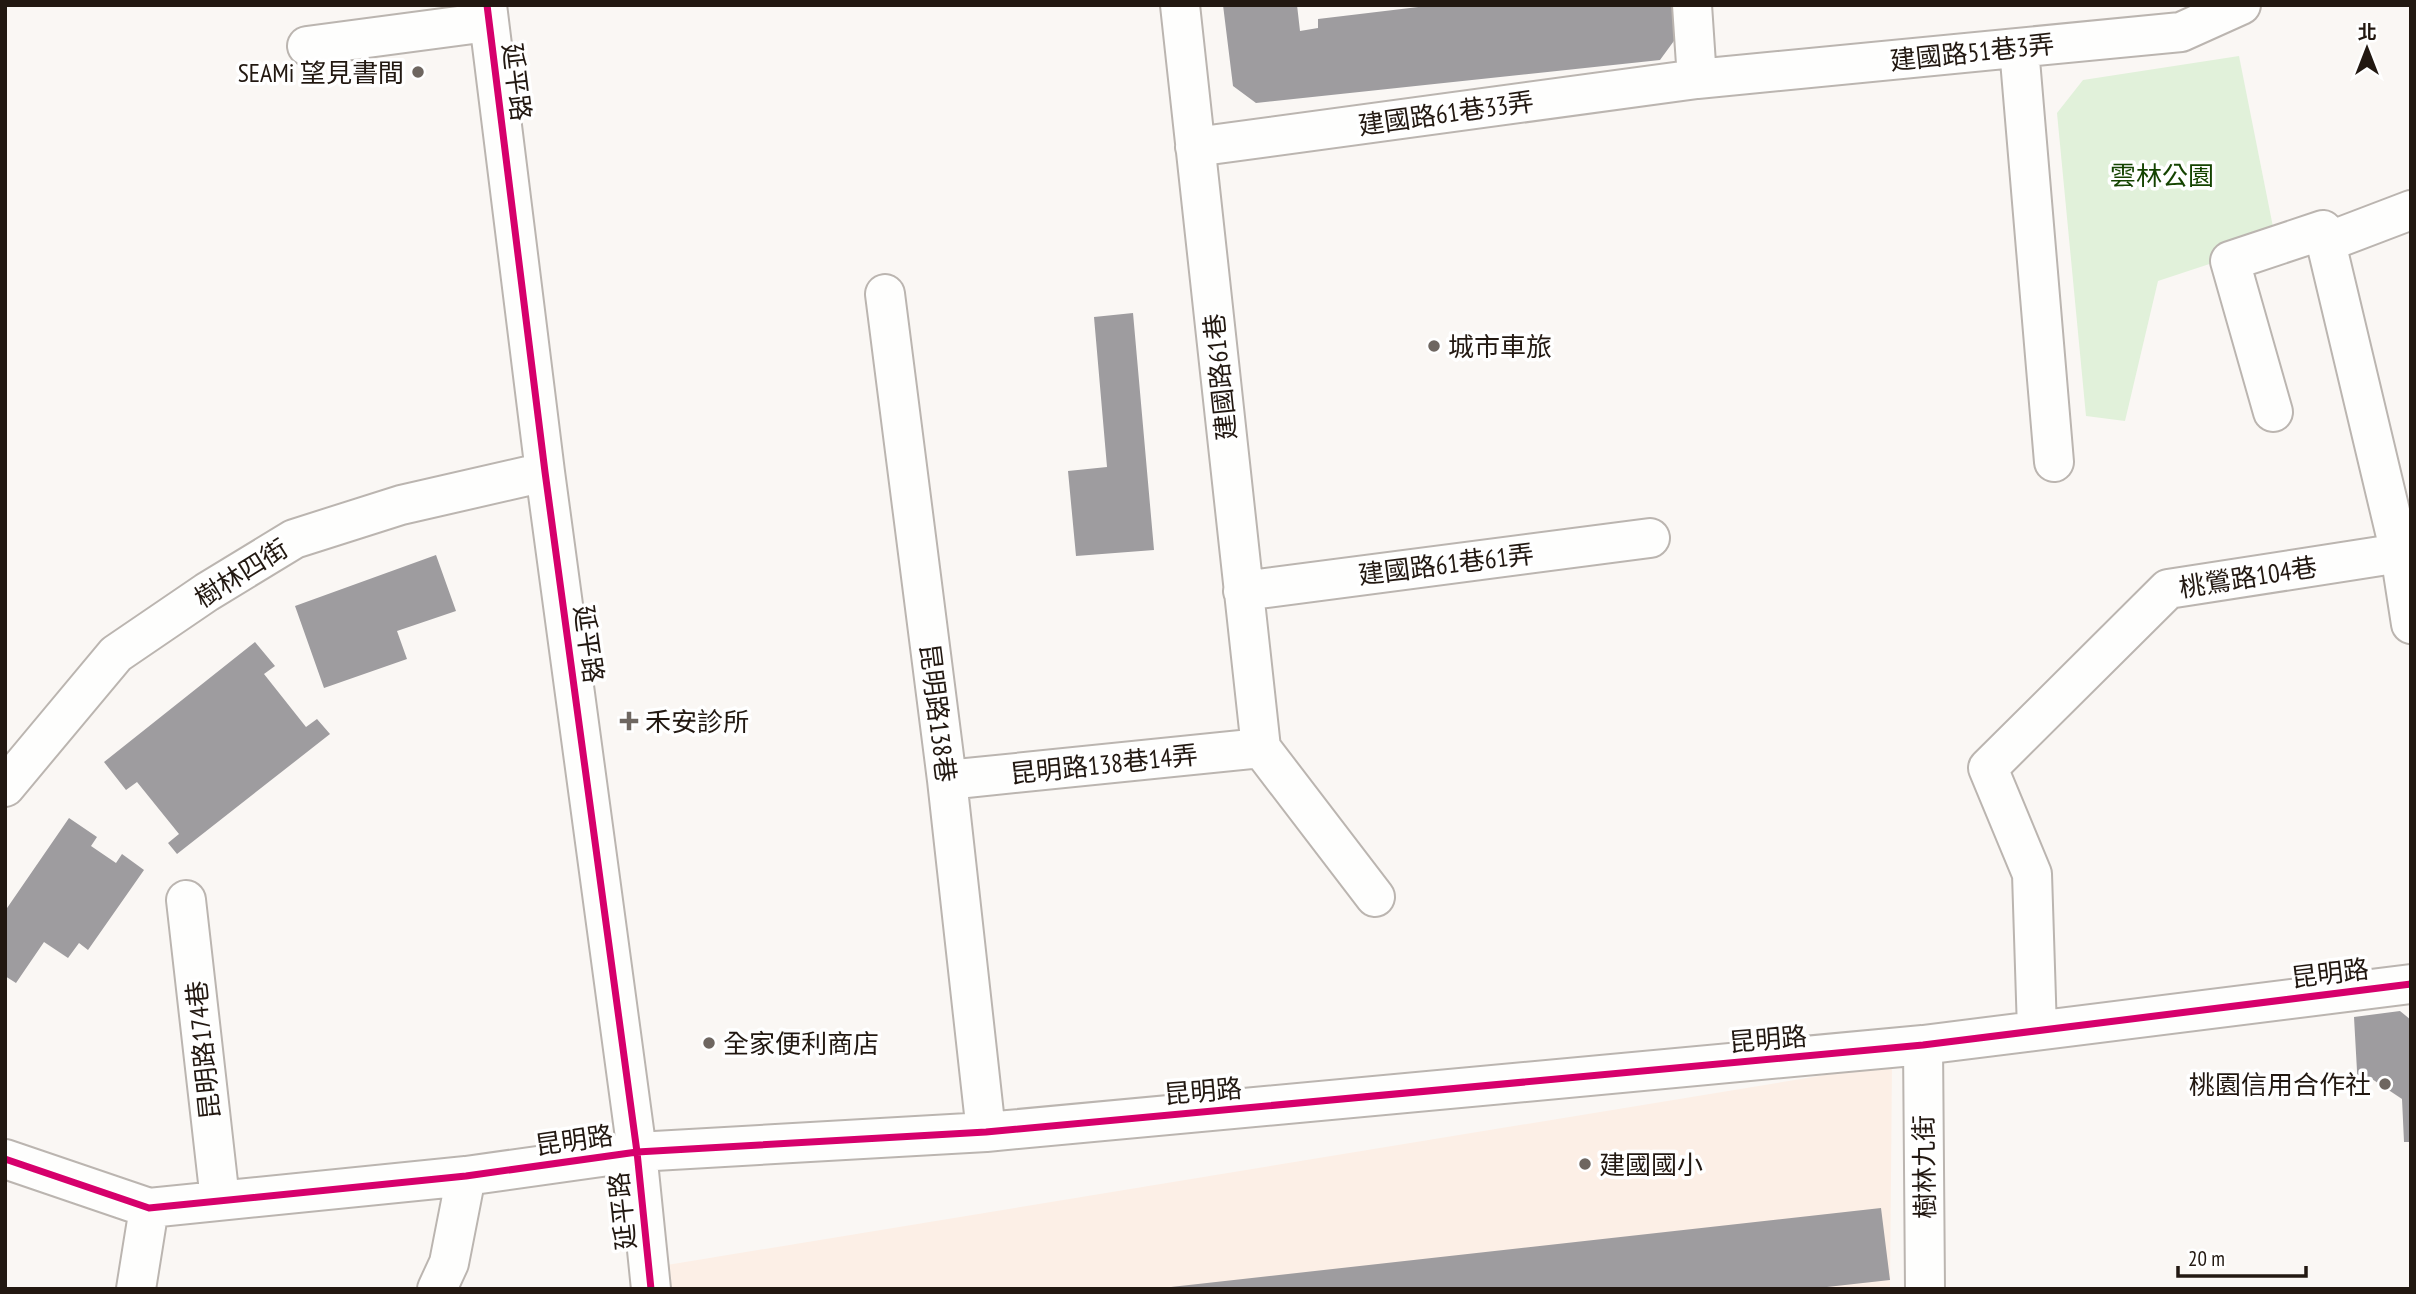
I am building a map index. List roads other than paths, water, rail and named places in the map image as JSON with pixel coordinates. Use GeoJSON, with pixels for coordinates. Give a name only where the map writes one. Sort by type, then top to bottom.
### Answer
{"type":"FeatureCollection","features":[{"type":"Feature","properties":{"kind":"street","name":"建國路61巷"},"geometry":{"type":"LineString","coordinates":[[1180,5],[1261,748]]}},
{"type":"Feature","properties":{"kind":"street"},"geometry":{"type":"LineString","coordinates":[[1692,5],[1697,79]]}},
{"type":"Feature","properties":{"kind":"street","name":"建國路51巷3弄"},"geometry":{"type":"LineString","coordinates":[[1697,79],[2181,32],[2241,5]]}},
{"type":"Feature","properties":{"kind":"street"},"geometry":{"type":"LineString","coordinates":[[307,46],[488,14]]}},
{"type":"Feature","properties":{"kind":"street","name":"延平路"},"geometry":{"type":"LineString","coordinates":[[488,14],[545,472],[637,1152],[651,1289]]}},
{"type":"Feature","properties":{"kind":"street"},"geometry":{"type":"LineString","coordinates":[[2019,48],[2054,462]]}},
{"type":"Feature","properties":{"kind":"street","name":"建國路61巷33弄"},"geometry":{"type":"LineString","coordinates":[[1195,147],[1697,79]]}},
{"type":"Feature","properties":{"kind":"street"},"geometry":{"type":"LineString","coordinates":[[2327,242],[2411,210]]}},
{"type":"Feature","properties":{"kind":"street"},"geometry":{"type":"LineString","coordinates":[[2273,412],[2230,261],[2323,230],[2400,553],[2411,624]]}},
{"type":"Feature","properties":{"kind":"street","name":"昆明路138巷"},"geometry":{"type":"LineString","coordinates":[[885,294],[947,780],[986,1132]]}},
{"type":"Feature","properties":{"kind":"street","name":"樹林四街"},"geometry":{"type":"LineString","coordinates":[[5,787],[116,654],[207,592],[294,539],[401,505],[545,472]]}},
{"type":"Feature","properties":{"kind":"street","name":"建國路61巷61弄"},"geometry":{"type":"LineString","coordinates":[[1243,591],[1650,538]]}},
{"type":"Feature","properties":{"kind":"street","name":"桃鶯路104巷"},"geometry":{"type":"LineString","coordinates":[[2038,1030],[2032,874],[1988,768],[2168,589],[2400,553]]}},
{"type":"Feature","properties":{"kind":"street"},"geometry":{"type":"LineString","coordinates":[[1261,748],[1375,897]]}},
{"type":"Feature","properties":{"kind":"street","name":"昆明路138巷14弄"},"geometry":{"type":"LineString","coordinates":[[947,780],[1261,748]]}},
{"type":"Feature","properties":{"kind":"street","name":"昆明路174巷"},"geometry":{"type":"LineString","coordinates":[[186,900],[220,1200]]}},
{"type":"Feature","properties":{"kind":"street","name":"昆明路"},"geometry":{"type":"LineString","coordinates":[[5,1159],[149,1208],[466,1176],[637,1152],[986,1132],[1923,1045],[2411,984]]}},
{"type":"Feature","properties":{"kind":"street","name":"樹林九街"},"geometry":{"type":"LineString","coordinates":[[1923,1045],[1925,1289]]}},
{"type":"Feature","properties":{"kind":"street"},"geometry":{"type":"LineString","coordinates":[[437,1289],[449,1264],[466,1176]]}},
{"type":"Feature","properties":{"kind":"street"},"geometry":{"type":"LineString","coordinates":[[136,1289],[149,1208]]}},
{"type":"Feature","properties":{"kind":"place","name":"SEAMi 望見書間"},"geometry":{"type":"Point","coordinates":[418,72]}},
{"type":"Feature","properties":{"kind":"place","name":"城市車旅"},"geometry":{"type":"Point","coordinates":[1434,346]}},
{"type":"Feature","properties":{"kind":"place","name":"禾安診所"},"geometry":{"type":"Point","coordinates":[629,721]}},
{"type":"Feature","properties":{"kind":"place","name":"全家便利商店"},"geometry":{"type":"Point","coordinates":[709,1043]}},
{"type":"Feature","properties":{"kind":"place","name":"桃園信用合作社"},"geometry":{"type":"Point","coordinates":[2385,1084]}},
{"type":"Feature","properties":{"kind":"place","name":"建國國小"},"geometry":{"type":"Point","coordinates":[1585,1164]}},
{"type":"Feature","properties":{"kind":"park label","name":"雲林公園"},"geometry":{"type":"Point","coordinates":[2162,175]}}]}
